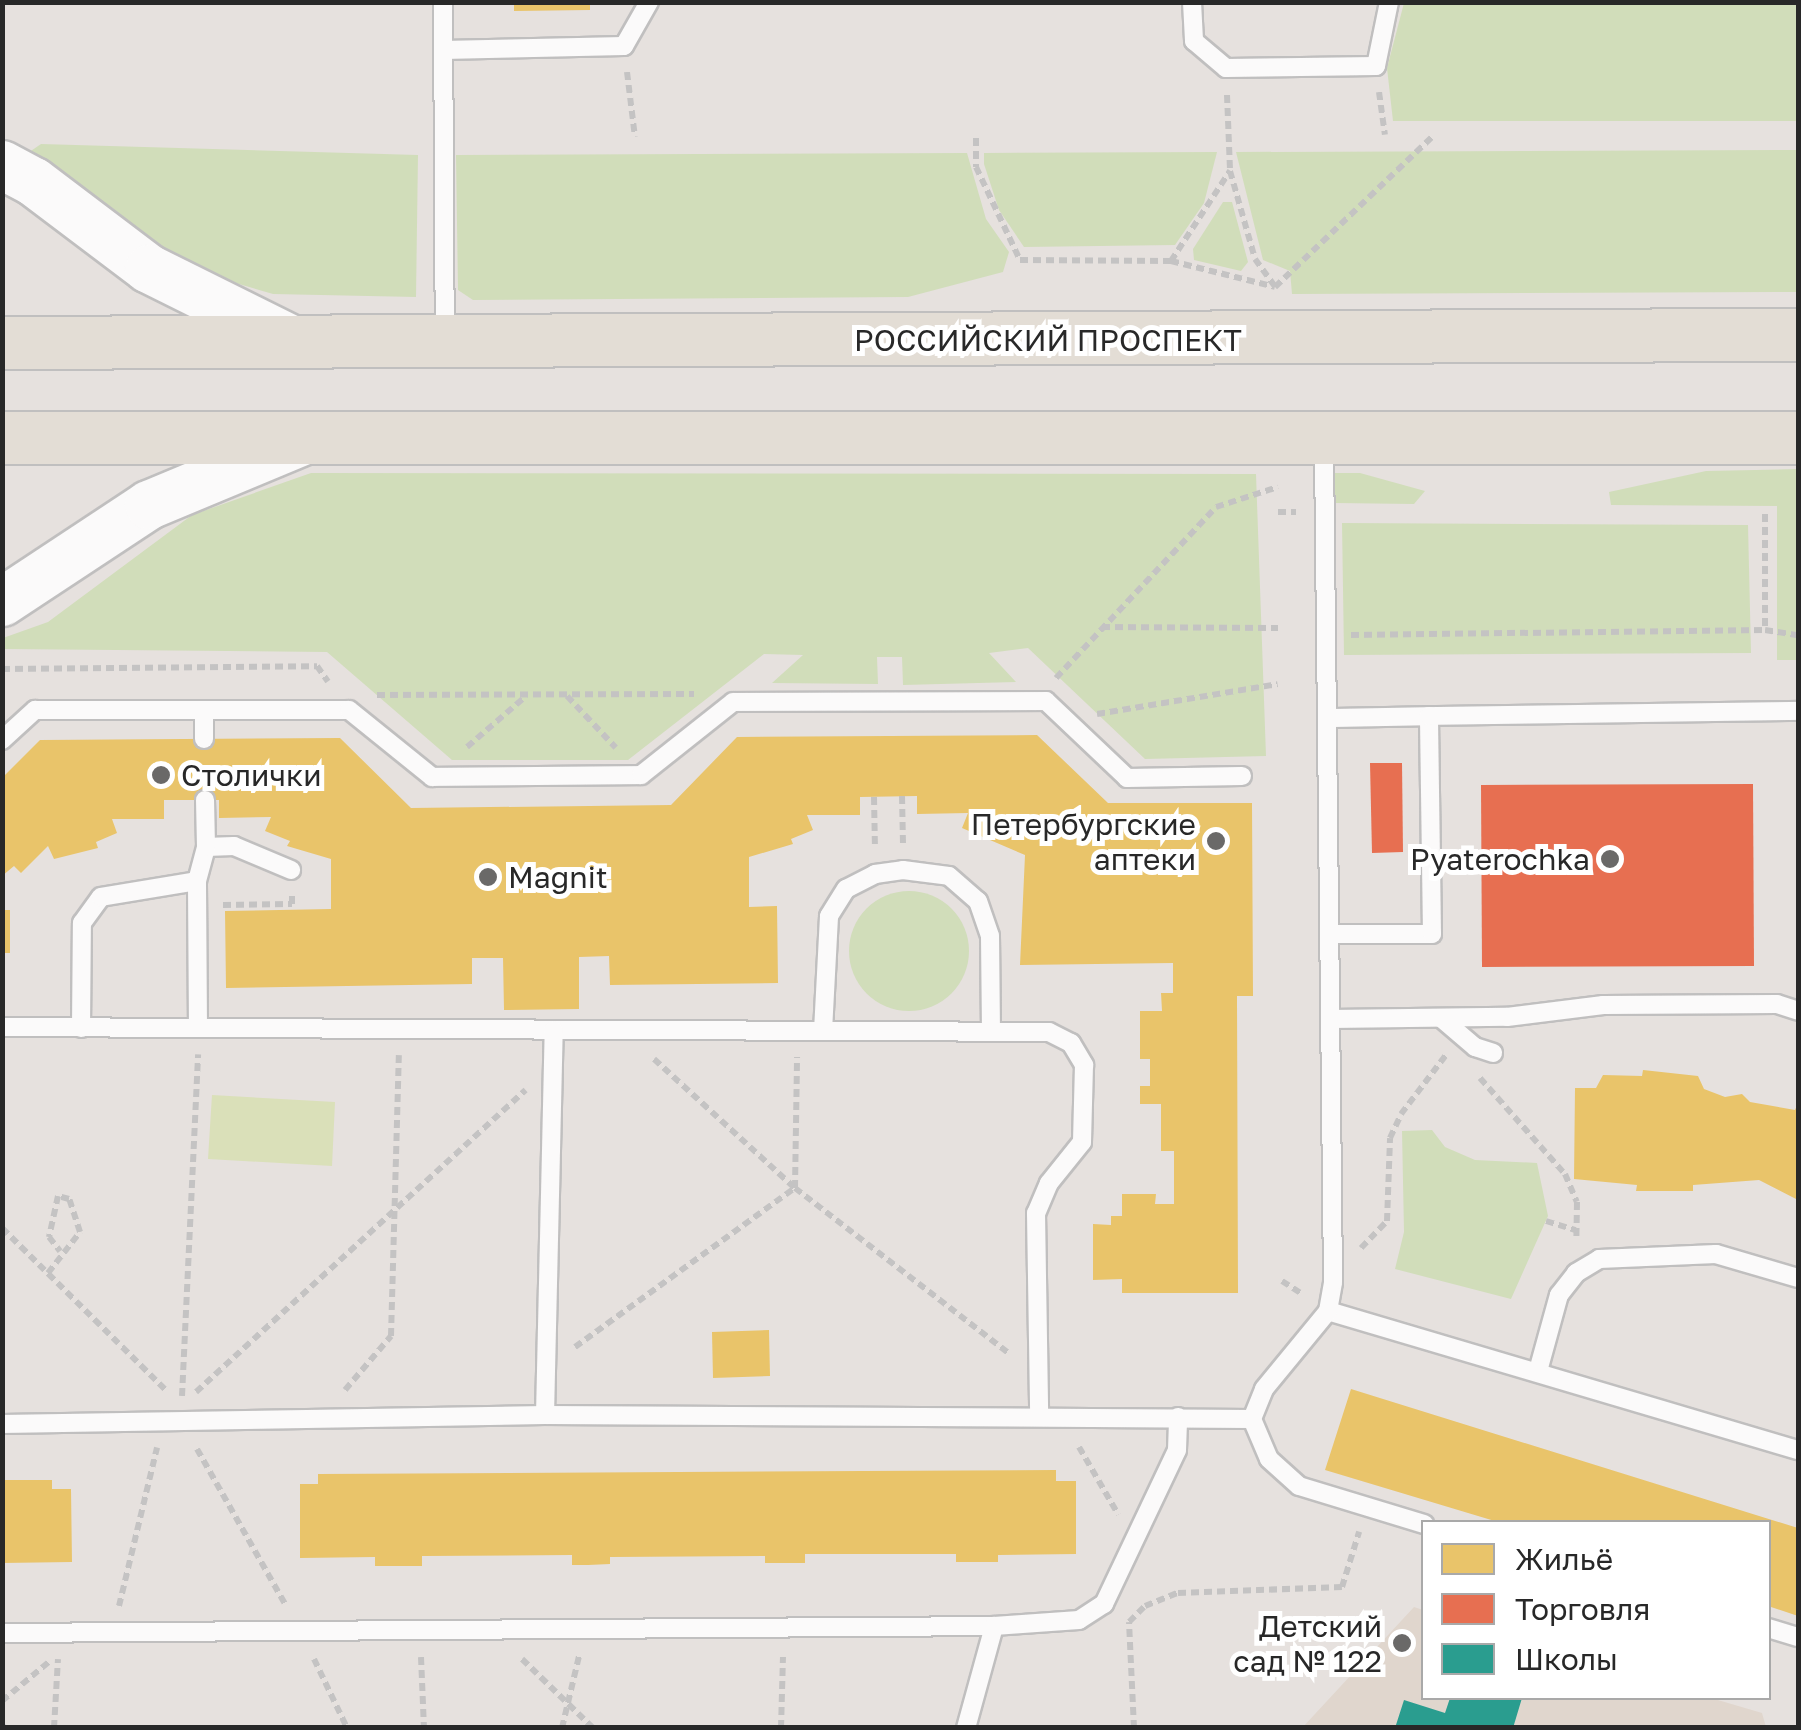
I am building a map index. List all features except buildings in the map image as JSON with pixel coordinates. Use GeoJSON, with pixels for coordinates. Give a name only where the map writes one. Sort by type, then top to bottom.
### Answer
{"type":"FeatureCollection","features":[{"type":"Feature","properties":{"kind":"main road","name":"РОССИЙСКИЙ ПРОСПЕКТ"},"geometry":{"type":"LineString","coordinates":[[2,343],[1798,336]]}},
{"type":"Feature","properties":{"kind":"main road"},"geometry":{"type":"LineString","coordinates":[[2,438],[300,442],[1798,438]]}},
{"type":"Feature","properties":{"kind":"street","name":"РОССИЙСКИЙ ПРОСПЕКТ"},"geometry":{"type":"LineString","coordinates":[[2,166],[34,182],[149,268],[298,343]]}},
{"type":"Feature","properties":{"kind":"street"},"geometry":{"type":"LineString","coordinates":[[2,602],[149,505],[300,442]]}},
{"type":"Feature","properties":{"kind":"lane"},"geometry":{"type":"LineString","coordinates":[[442,2],[445,343]]}},
{"type":"Feature","properties":{"kind":"lane"},"geometry":{"type":"LineString","coordinates":[[443,50],[624,46],[649,2]]}},
{"type":"Feature","properties":{"kind":"lane"},"geometry":{"type":"LineString","coordinates":[[1192,2],[1194,41],[1226,68],[1376,66],[1389,2]]}},
{"type":"Feature","properties":{"kind":"lane"},"geometry":{"type":"LineString","coordinates":[[1324,439],[1332,1261],[1328,1311],[1264,1389],[1252,1419],[1268,1460],[1299,1486],[1421,1523]]}},
{"type":"Feature","properties":{"kind":"lane"},"geometry":{"type":"LineString","coordinates":[[2,740],[35,710],[350,710],[432,777],[641,775],[733,702],[1046,701],[1127,778],[1242,776]]}},
{"type":"Feature","properties":{"kind":"lane"},"geometry":{"type":"LineString","coordinates":[[204,710],[204,739]]}},
{"type":"Feature","properties":{"kind":"lane"},"geometry":{"type":"LineString","coordinates":[[1328,718],[1798,711]]}},
{"type":"Feature","properties":{"kind":"lane"},"geometry":{"type":"LineString","coordinates":[[1330,934],[1432,934],[1429,716]]}},
{"type":"Feature","properties":{"kind":"lane"},"geometry":{"type":"LineString","coordinates":[[198,1028],[197,881],[206,847],[205,800]]}},
{"type":"Feature","properties":{"kind":"lane"},"geometry":{"type":"LineString","coordinates":[[206,847],[234,846],[291,870]]}},
{"type":"Feature","properties":{"kind":"lane"},"geometry":{"type":"LineString","coordinates":[[823,1030],[829,916],[846,889],[875,874],[903,870],[949,876],[978,901],[990,936],[990,1031]]}},
{"type":"Feature","properties":{"kind":"lane"},"geometry":{"type":"LineString","coordinates":[[81,1028],[82,923],[101,897],[197,881]]}},
{"type":"Feature","properties":{"kind":"lane"},"geometry":{"type":"LineString","coordinates":[[1331,1019],[1442,1018],[1602,1005],[1777,1004],[1798,1011]]}},
{"type":"Feature","properties":{"kind":"lane"},"geometry":{"type":"LineString","coordinates":[[1442,1018],[1476,1046]]}},
{"type":"Feature","properties":{"kind":"lane"},"geometry":{"type":"LineString","coordinates":[[2,1027],[1049,1032],[1072,1043],[1084,1065],[1082,1142],[1049,1183],[1036,1213],[1039,1415]]}},
{"type":"Feature","properties":{"kind":"lane"},"geometry":{"type":"LineString","coordinates":[[545,1414],[554,1030]]}},
{"type":"Feature","properties":{"kind":"lane"},"geometry":{"type":"LineString","coordinates":[[1538,1371],[1560,1294],[1576,1272],[1599,1258],[1716,1254],[1798,1278]]}},
{"type":"Feature","properties":{"kind":"lane"},"geometry":{"type":"LineString","coordinates":[[1328,1311],[1798,1450]]}},
{"type":"Feature","properties":{"kind":"lane"},"geometry":{"type":"LineString","coordinates":[[2,1424],[175,1416],[320,1419],[545,1414],[1252,1419]]}},
{"type":"Feature","properties":{"kind":"lane"},"geometry":{"type":"LineString","coordinates":[[2,1633],[298,1626],[994,1626],[1079,1620],[1104,1604],[1177,1450],[1178,1417]]}},
{"type":"Feature","properties":{"kind":"lane"},"geometry":{"type":"LineString","coordinates":[[966,1728],[994,1626]]}},
{"type":"Feature","properties":{"kind":"lane"},"geometry":{"type":"LineString","coordinates":[[1771,1629],[1798,1637]]}},
{"type":"Feature","properties":{"kind":"path"},"geometry":{"type":"LineString","coordinates":[[624,46],[636,137]]}},
{"type":"Feature","properties":{"kind":"path"},"geometry":{"type":"LineString","coordinates":[[1376,66],[1385,135]]}},
{"type":"Feature","properties":{"kind":"path"},"geometry":{"type":"LineString","coordinates":[[1226,68],[1230,171],[1254,259],[1275,291]]}},
{"type":"Feature","properties":{"kind":"path"},"geometry":{"type":"LineString","coordinates":[[1275,291],[1434,135]]}},
{"type":"Feature","properties":{"kind":"path"},"geometry":{"type":"LineString","coordinates":[[976,138],[976,167],[995,219],[1020,260],[1171,261],[1275,291]]}},
{"type":"Feature","properties":{"kind":"path"},"geometry":{"type":"LineString","coordinates":[[1171,261],[1230,171]]}},
{"type":"Feature","properties":{"kind":"path"},"geometry":{"type":"LineString","coordinates":[[1046,701],[1057,675],[1216,507],[1278,488]]}},
{"type":"Feature","properties":{"kind":"path"},"geometry":{"type":"LineString","coordinates":[[1765,514],[1765,630]]}},
{"type":"Feature","properties":{"kind":"path"},"geometry":{"type":"LineString","coordinates":[[1102,627],[1278,628]]}},
{"type":"Feature","properties":{"kind":"path"},"geometry":{"type":"LineString","coordinates":[[1328,636],[1765,630],[1798,636]]}},
{"type":"Feature","properties":{"kind":"path"},"geometry":{"type":"LineString","coordinates":[[2,669],[316,666],[350,710]]}},
{"type":"Feature","properties":{"kind":"path"},"geometry":{"type":"LineString","coordinates":[[1077,730],[1097,713],[1278,684]]}},
{"type":"Feature","properties":{"kind":"path"},"geometry":{"type":"LineString","coordinates":[[374,695],[714,694],[733,702]]}},
{"type":"Feature","properties":{"kind":"path"},"geometry":{"type":"LineString","coordinates":[[432,777],[526,695]]}},
{"type":"Feature","properties":{"kind":"path"},"geometry":{"type":"LineString","coordinates":[[566,695],[641,775]]}},
{"type":"Feature","properties":{"kind":"path"},"geometry":{"type":"LineString","coordinates":[[902,796],[903,870]]}},
{"type":"Feature","properties":{"kind":"path"},"geometry":{"type":"LineString","coordinates":[[874,797],[875,874]]}},
{"type":"Feature","properties":{"kind":"path"},"geometry":{"type":"LineString","coordinates":[[197,906],[292,904],[291,870]]}},
{"type":"Feature","properties":{"kind":"path"},"geometry":{"type":"LineString","coordinates":[[113,1630],[175,1416],[198,1028]]}},
{"type":"Feature","properties":{"kind":"path"},"geometry":{"type":"LineString","coordinates":[[320,1419],[391,1336],[400,1029]]}},
{"type":"Feature","properties":{"kind":"path"},"geometry":{"type":"LineString","coordinates":[[623,1030],[795,1188],[1038,1376]]}},
{"type":"Feature","properties":{"kind":"path"},"geometry":{"type":"LineString","coordinates":[[795,1188],[797,1030]]}},
{"type":"Feature","properties":{"kind":"path"},"geometry":{"type":"LineString","coordinates":[[1476,1046],[1480,1080],[1565,1174],[1577,1202],[1576,1272]]}},
{"type":"Feature","properties":{"kind":"path"},"geometry":{"type":"LineString","coordinates":[[1332,1261],[1374,1242],[1387,1221],[1390,1138],[1401,1114],[1476,1046]]}},
{"type":"Feature","properties":{"kind":"path"},"geometry":{"type":"LineString","coordinates":[[175,1416],[552,1066]]}},
{"type":"Feature","properties":{"kind":"path"},"geometry":{"type":"LineString","coordinates":[[545,1368],[795,1188]]}},
{"type":"Feature","properties":{"kind":"path"},"geometry":{"type":"LineString","coordinates":[[48,1273],[60,1251],[76,1241],[80,1223],[69,1200],[58,1196],[48,1237],[60,1251]]}},
{"type":"Feature","properties":{"kind":"path"},"geometry":{"type":"LineString","coordinates":[[1546,1221],[1576,1230]]}},
{"type":"Feature","properties":{"kind":"path"},"geometry":{"type":"LineString","coordinates":[[2,1228],[48,1273],[175,1416],[298,1626],[347,1728]]}},
{"type":"Feature","properties":{"kind":"path"},"geometry":{"type":"LineString","coordinates":[[1061,1415],[1132,1540]]}},
{"type":"Feature","properties":{"kind":"path"},"geometry":{"type":"LineString","coordinates":[[1134,1728],[1129,1622],[1145,1606],[1178,1593],[1342,1587],[1367,1507]]}},
{"type":"Feature","properties":{"kind":"path"},"geometry":{"type":"LineString","coordinates":[[489,1625],[593,1728]]}},
{"type":"Feature","properties":{"kind":"path"},"geometry":{"type":"LineString","coordinates":[[562,1728],[586,1625]]}},
{"type":"Feature","properties":{"kind":"path"},"geometry":{"type":"LineString","coordinates":[[781,1728],[784,1625]]}},
{"type":"Feature","properties":{"kind":"path"},"geometry":{"type":"LineString","coordinates":[[419,1626],[424,1728]]}},
{"type":"Feature","properties":{"kind":"path"},"geometry":{"type":"LineString","coordinates":[[54,1728],[59,1630]]}},
{"type":"Feature","properties":{"kind":"path"},"geometry":{"type":"LineString","coordinates":[[2,1701],[58,1654]]}},
{"type":"Feature","properties":{"kind":"shaded area","name":"Детский сад № 122"},"geometry":{"type":"Polygon","coordinates":[[[1414,1607],[1421,1609],[1421,1700],[1718,1700],[1762,1713],[1766,1727],[1302,1728],[1414,1607]]]}},
{"type":"Feature","properties":{"kind":"green space"},"geometry":{"type":"Polygon","coordinates":[[[1404,3],[1798,3],[1798,121],[1393,121],[1387,68],[1404,3]]]}},
{"type":"Feature","properties":{"kind":"green space"},"geometry":{"type":"Polygon","coordinates":[[[41,144],[418,155],[416,297],[273,294],[181,267],[25,155],[41,144]]]}},
{"type":"Feature","properties":{"kind":"green space"},"geometry":{"type":"Polygon","coordinates":[[[1798,150],[1798,292],[1292,294],[1290,271],[1263,260],[1236,152],[1798,150]]]}},
{"type":"Feature","properties":{"kind":"green space"},"geometry":{"type":"Polygon","coordinates":[[[1217,152],[1204,203],[1175,245],[1024,247],[999,210],[984,164],[984,153],[1217,152]]]}},
{"type":"Feature","properties":{"kind":"green space"},"geometry":{"type":"Polygon","coordinates":[[[967,153],[986,219],[1009,252],[1003,272],[908,297],[473,300],[458,290],[456,155],[967,153]]]}},
{"type":"Feature","properties":{"kind":"green space"},"geometry":{"type":"Polygon","coordinates":[[[1223,202],[1232,202],[1248,262],[1241,271],[1194,260],[1193,249],[1223,202]]]}},
{"type":"Feature","properties":{"kind":"green space"},"geometry":{"type":"Polygon","coordinates":[[[1798,469],[1798,660],[1777,660],[1777,506],[1611,505],[1609,492],[1706,471],[1798,469]]]}},
{"type":"Feature","properties":{"kind":"green space"},"geometry":{"type":"Polygon","coordinates":[[[311,473],[1256,474],[1266,756],[1145,759],[1028,648],[989,653],[1016,682],[903,685],[902,657],[877,657],[878,684],[772,683],[803,655],[764,654],[628,760],[452,760],[327,652],[3,649],[3,638],[48,622],[192,515],[311,473]]]}},
{"type":"Feature","properties":{"kind":"green space"},"geometry":{"type":"Polygon","coordinates":[[[1333,473],[1360,473],[1425,491],[1414,504],[1335,503],[1333,473]]]}},
{"type":"Feature","properties":{"kind":"green space"},"geometry":{"type":"Polygon","coordinates":[[[1342,523],[1748,525],[1751,653],[1344,655],[1342,523]]]}},
{"type":"Feature","properties":{"kind":"green space"},"geometry":{"type":"Polygon","coordinates":[[[909,891],[932,896],[951,909],[964,928],[969,951],[964,974],[951,993],[932,1006],[909,1011],[886,1006],[867,993],[854,974],[849,951],[854,928],[867,909],[886,896],[909,891]]]}},
{"type":"Feature","properties":{"kind":"green space"},"geometry":{"type":"Polygon","coordinates":[[[212,1095],[335,1102],[332,1166],[208,1159],[212,1095]]]}},
{"type":"Feature","properties":{"kind":"green space"},"geometry":{"type":"Polygon","coordinates":[[[1432,1130],[1445,1147],[1475,1160],[1537,1163],[1548,1216],[1511,1299],[1395,1269],[1404,1232],[1402,1131],[1432,1130]]]}},
{"type":"Feature","properties":{"kind":"place","name":"Столички"},"geometry":{"type":"Point","coordinates":[161,775]}},
{"type":"Feature","properties":{"kind":"place","name":"Петербургские аптеки"},"geometry":{"type":"Point","coordinates":[1216,841]}},
{"type":"Feature","properties":{"kind":"place","name":"Pyaterochka"},"geometry":{"type":"Point","coordinates":[1610,859]}},
{"type":"Feature","properties":{"kind":"place","name":"Magnit"},"geometry":{"type":"Point","coordinates":[488,877]}},
{"type":"Feature","properties":{"kind":"place","name":"Детский сад № 122"},"geometry":{"type":"Point","coordinates":[1402,1643]}}]}
